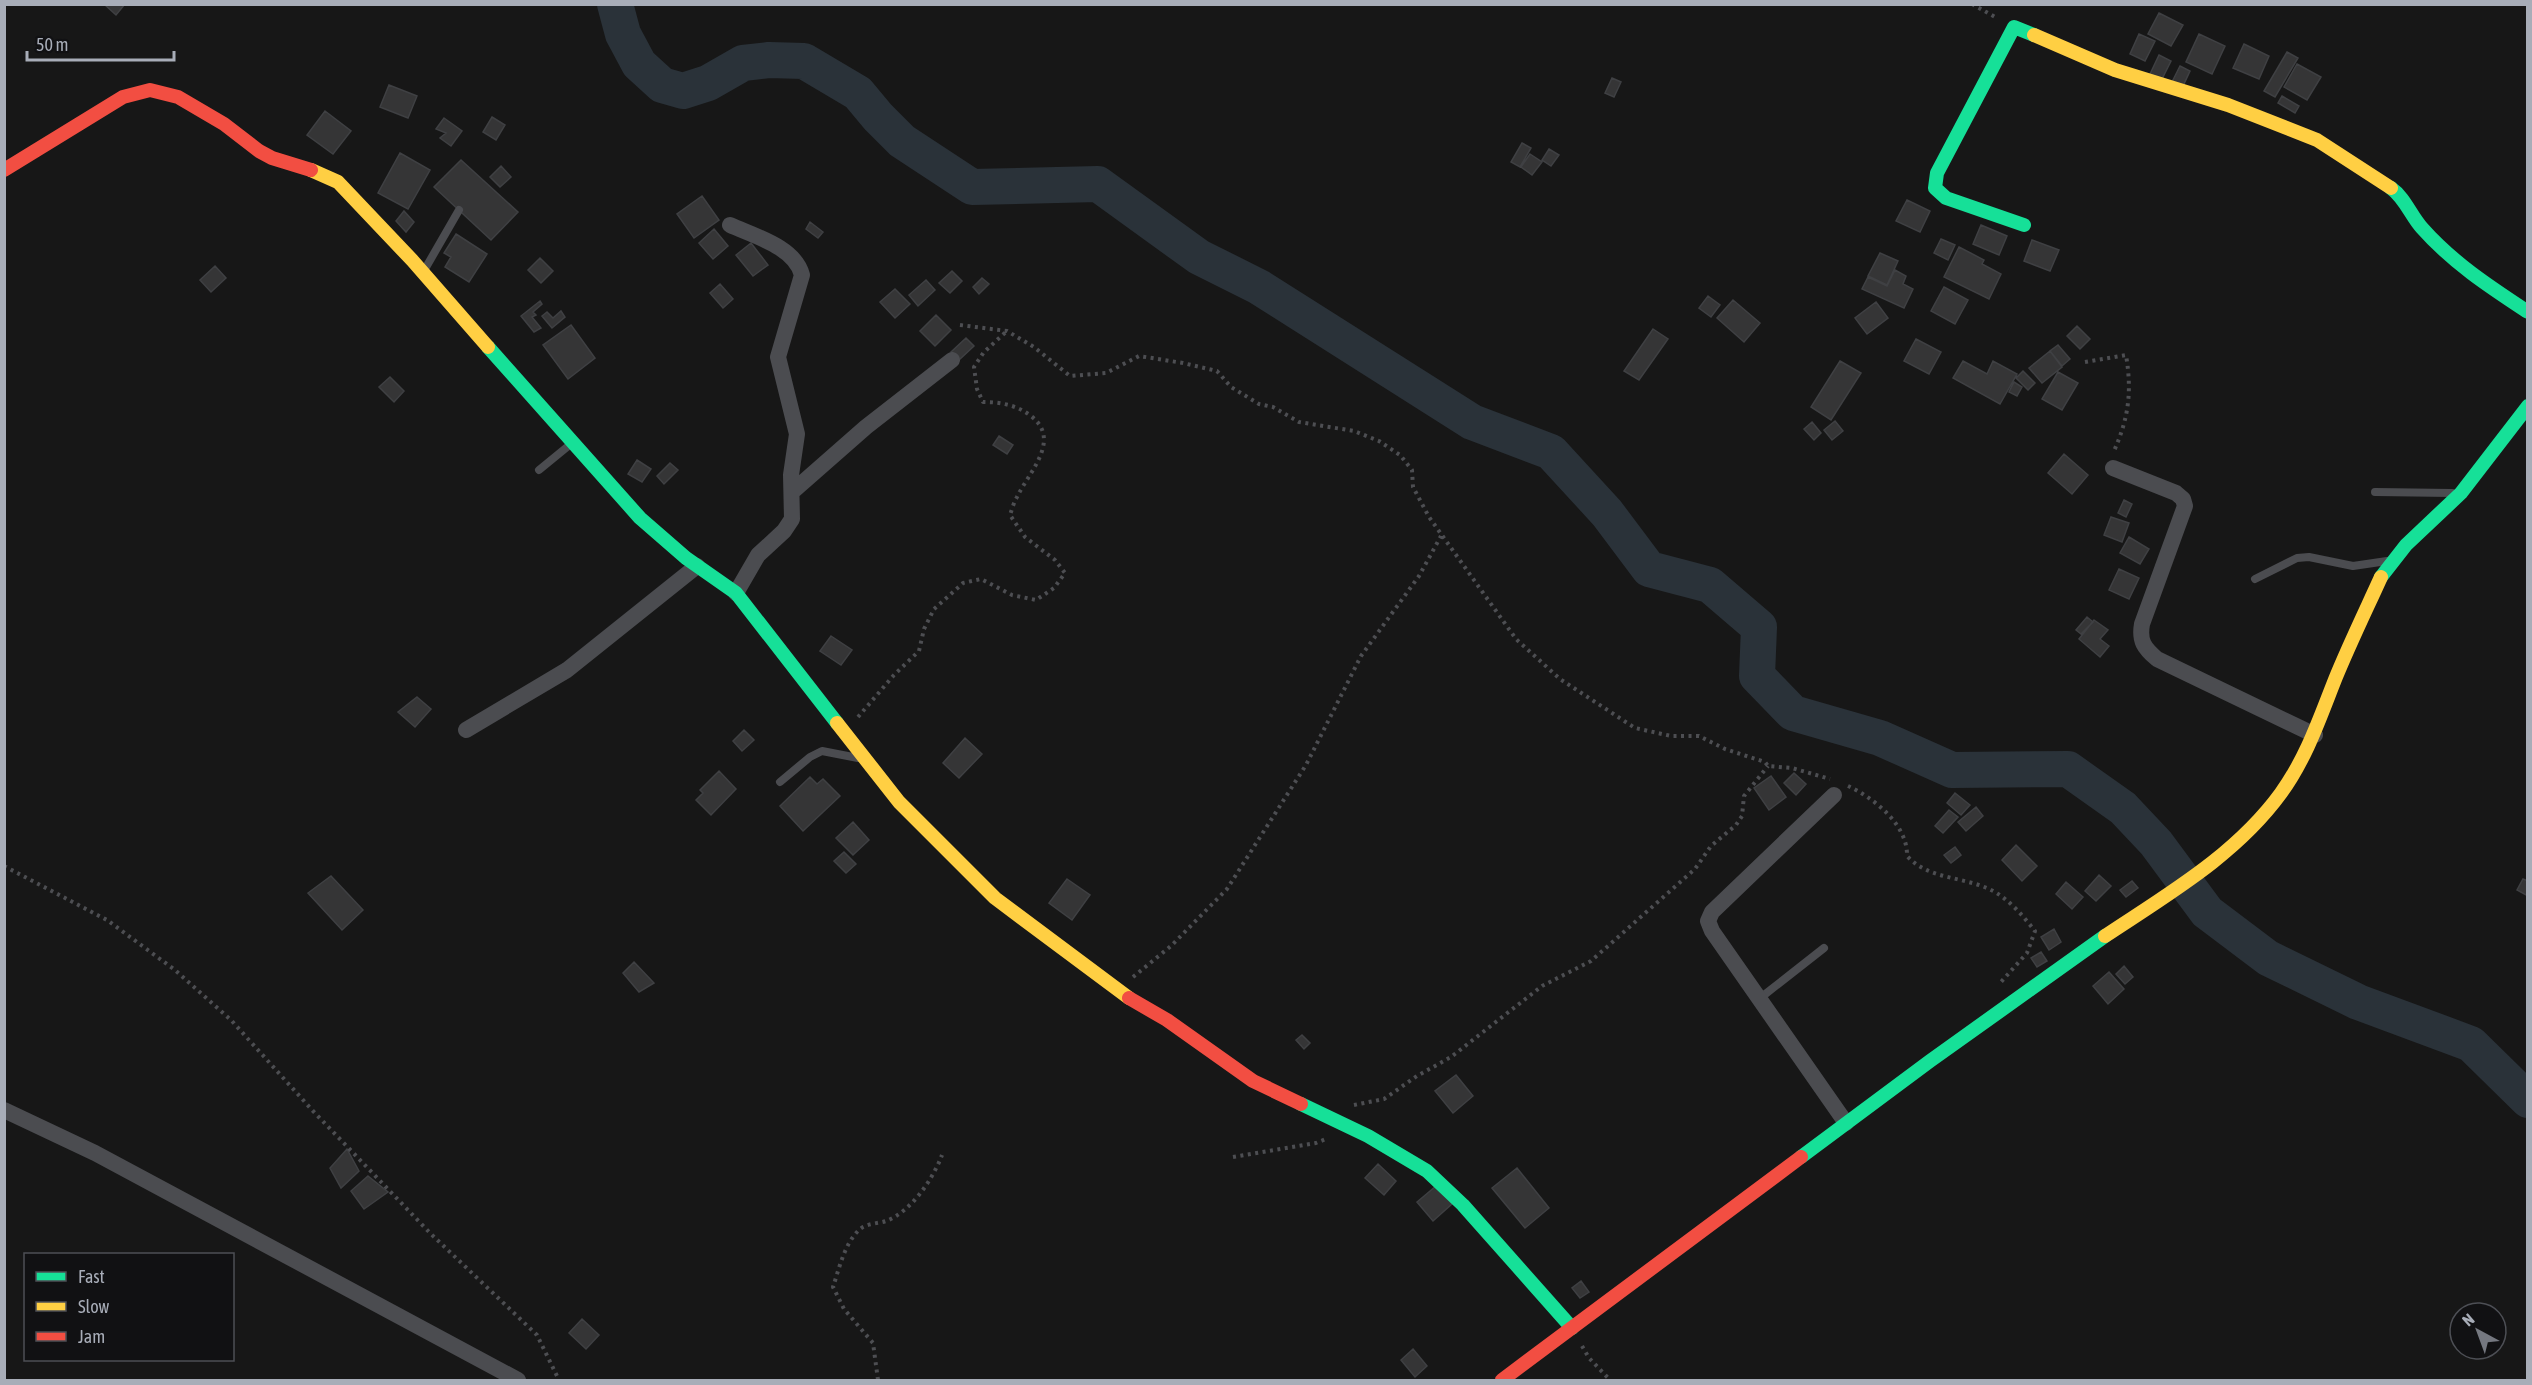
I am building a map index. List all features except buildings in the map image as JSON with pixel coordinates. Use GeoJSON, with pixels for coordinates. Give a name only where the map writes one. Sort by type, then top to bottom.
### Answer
{"type":"FeatureCollection","features":[{"type":"Feature","properties":{"kind":"street"},"geometry":{"type":"LineString","coordinates":[[2024,225],[1946,198],[1935,188],[1937,173],[2014,27],[2071,49],[2115,70],[2228,105],[2317,140],[2368,171],[2398,193],[2421,227],[2465,270],[2528,312]]}},
{"type":"Feature","properties":{"kind":"street"},"geometry":{"type":"LineString","coordinates":[[4,170],[123,98],[136,92],[164,92],[198,108],[224,124],[259,152],[315,171],[338,182],[423,272],[640,518],[665,541],[736,593],[899,802],[995,898],[1117,991],[1167,1020],[1229,1066],[1253,1081],[1399,1154],[1445,1187],[1572,1328]]}},
{"type":"Feature","properties":{"kind":"street"},"geometry":{"type":"LineString","coordinates":[[730,225],[791,255],[800,265],[802,274],[778,357],[797,434],[791,475],[794,509],[789,525],[758,555],[736,593]]}},
{"type":"Feature","properties":{"kind":"street"},"geometry":{"type":"LineString","coordinates":[[792,492],[866,428],[951,360]]}},
{"type":"Feature","properties":{"kind":"street"},"geometry":{"type":"LineString","coordinates":[[1502,1380],[1930,1061],[2203,870],[2247,833],[2264,816],[2282,792],[2315,735],[2371,594],[2393,560],[2461,493],[2528,406]]}},
{"type":"Feature","properties":{"kind":"street"},"geometry":{"type":"LineString","coordinates":[[2113,468],[2176,493],[2183,499],[2185,506],[2142,624],[2140,634],[2142,644],[2157,659],[2315,735]]}},
{"type":"Feature","properties":{"kind":"street"},"geometry":{"type":"LineString","coordinates":[[466,730],[567,670],[697,566]]}},
{"type":"Feature","properties":{"kind":"street"},"geometry":{"type":"LineString","coordinates":[[1838,786],[1712,912],[1708,921],[1712,931],[1846,1124]]}},
{"type":"Feature","properties":{"kind":"street"},"geometry":{"type":"LineString","coordinates":[[4,1110],[95,1153],[518,1380]]}},
{"type":"Feature","properties":{"kind":"lane"},"geometry":{"type":"LineString","coordinates":[[423,272],[459,210]]}},
{"type":"Feature","properties":{"kind":"lane"},"geometry":{"type":"LineString","coordinates":[[539,470],[573,443]]}},
{"type":"Feature","properties":{"kind":"lane"},"geometry":{"type":"LineString","coordinates":[[2375,492],[2461,493]]}},
{"type":"Feature","properties":{"kind":"lane"},"geometry":{"type":"LineString","coordinates":[[2255,579],[2297,558],[2309,557],[2353,566],[2393,560]]}},
{"type":"Feature","properties":{"kind":"lane"},"geometry":{"type":"LineString","coordinates":[[780,782],[810,757],[822,751],[864,759]]}},
{"type":"Feature","properties":{"kind":"lane"},"geometry":{"type":"LineString","coordinates":[[1759,999],[1824,948]]}},
{"type":"Feature","properties":{"kind":"path"},"geometry":{"type":"LineString","coordinates":[[960,325],[1007,331],[1034,346],[1070,376],[1106,373],[1139,356],[1217,371],[1231,387],[1259,404],[1273,407],[1299,422],[1354,431],[1379,441],[1401,455],[1412,470],[1413,488],[1441,536],[1516,639],[1560,679],[1635,728],[1671,736],[1700,735],[1725,749],[1765,762],[1768,766],[1792,768],[1838,786],[1858,791],[1888,813],[1907,843],[1907,856],[1916,866],[1938,875],[1964,879],[1993,890],[2023,915],[2035,931],[2027,953],[1997,987]]}},
{"type":"Feature","properties":{"kind":"path"},"geometry":{"type":"LineString","coordinates":[[844,734],[894,675],[919,651],[924,629],[934,609],[963,583],[981,579],[1012,595],[1036,600],[1054,588],[1065,573],[1055,560],[1025,537],[1010,515],[1016,497],[1037,464],[1044,438],[1040,423],[1021,408],[996,402],[982,402],[977,389],[974,367],[984,352],[1007,331]]}},
{"type":"Feature","properties":{"kind":"path"},"geometry":{"type":"LineString","coordinates":[[2085,362],[2126,355],[2130,377],[2126,423],[2110,460],[2113,468]]}},
{"type":"Feature","properties":{"kind":"path"},"geometry":{"type":"LineString","coordinates":[[1117,991],[1171,946],[1227,889],[1306,765],[1361,656],[1419,576],[1441,536]]}},
{"type":"Feature","properties":{"kind":"path"},"geometry":{"type":"LineString","coordinates":[[1323,1114],[1384,1099],[1417,1076],[1451,1057],[1542,986],[1591,961],[1695,869],[1711,846],[1736,825],[1742,816],[1744,796],[1768,766]]}},
{"type":"Feature","properties":{"kind":"path"},"geometry":{"type":"LineString","coordinates":[[4,866],[107,920],[174,970],[231,1020],[313,1111],[431,1234],[537,1335],[559,1380]]}},
{"type":"Feature","properties":{"kind":"path"},"geometry":{"type":"LineString","coordinates":[[1233,1157],[1316,1143],[1353,1129]]}},
{"type":"Feature","properties":{"kind":"path"},"geometry":{"type":"LineString","coordinates":[[878,1380],[873,1343],[843,1309],[833,1287],[849,1244],[858,1230],[878,1221],[884,1222],[902,1211],[921,1192],[942,1155]]}},
{"type":"Feature","properties":{"kind":"path"},"geometry":{"type":"LineString","coordinates":[[1572,1328],[1589,1358],[1610,1380]]}},
{"type":"Feature","properties":{"kind":"waterway"},"geometry":{"type":"LineString","coordinates":[[615,4],[623,34],[639,64],[662,85],[683,91],[708,83],[743,63],[769,60],[804,61],[858,93],[902,141],[972,187],[1098,184],[1199,257],[1259,287],[1472,422],[1551,452],[1607,513],[1649,569],[1710,585],[1759,627],[1757,676],[1793,713],[1880,738],[1952,770],[2068,769],[2123,808],[2156,843],[2207,912],[2268,958],[2358,1002],[2471,1044],[2528,1100]]}},
{"type":"Feature","properties":{"kind":"traffic: fast"},"geometry":{"type":"LineString","coordinates":[[2024,225],[1946,198],[1935,188],[1937,173],[2014,27],[2034,35]]}},
{"type":"Feature","properties":{"kind":"traffic: fast"},"geometry":{"type":"LineString","coordinates":[[2391,188],[2422,228],[2446,252],[2486,284],[2528,312]]}},
{"type":"Feature","properties":{"kind":"traffic: fast"},"geometry":{"type":"LineString","coordinates":[[488,347],[640,518],[686,558],[736,593],[837,723]]}},
{"type":"Feature","properties":{"kind":"traffic: fast"},"geometry":{"type":"LineString","coordinates":[[2381,577],[2406,545],[2461,493],[2528,406]]}},
{"type":"Feature","properties":{"kind":"traffic: fast"},"geometry":{"type":"LineString","coordinates":[[1801,1157],[2105,936]]}},
{"type":"Feature","properties":{"kind":"traffic: fast"},"geometry":{"type":"LineString","coordinates":[[1301,1104],[1368,1136],[1427,1171],[1463,1205],[1572,1328]]}},
{"type":"Feature","properties":{"kind":"traffic: slow"},"geometry":{"type":"LineString","coordinates":[[2034,35],[2115,70],[2228,105],[2317,140],[2391,188]]}},
{"type":"Feature","properties":{"kind":"traffic: slow"},"geometry":{"type":"LineString","coordinates":[[311,170],[338,182],[412,260],[488,347]]}},
{"type":"Feature","properties":{"kind":"traffic: slow"},"geometry":{"type":"LineString","coordinates":[[2105,936],[2200,872],[2243,836],[2281,793],[2306,751],[2341,664],[2381,577]]}},
{"type":"Feature","properties":{"kind":"traffic: slow"},"geometry":{"type":"LineString","coordinates":[[837,723],[899,802],[995,898],[1129,998]]}},
{"type":"Feature","properties":{"kind":"traffic: jam"},"geometry":{"type":"LineString","coordinates":[[4,170],[123,97],[150,90],[178,97],[224,124],[259,151],[272,158],[311,170]]}},
{"type":"Feature","properties":{"kind":"traffic: jam"},"geometry":{"type":"LineString","coordinates":[[1129,998],[1167,1020],[1253,1081],[1301,1104]]}},
{"type":"Feature","properties":{"kind":"traffic: jam"},"geometry":{"type":"LineString","coordinates":[[1502,1380],[1801,1157]]}}]}
